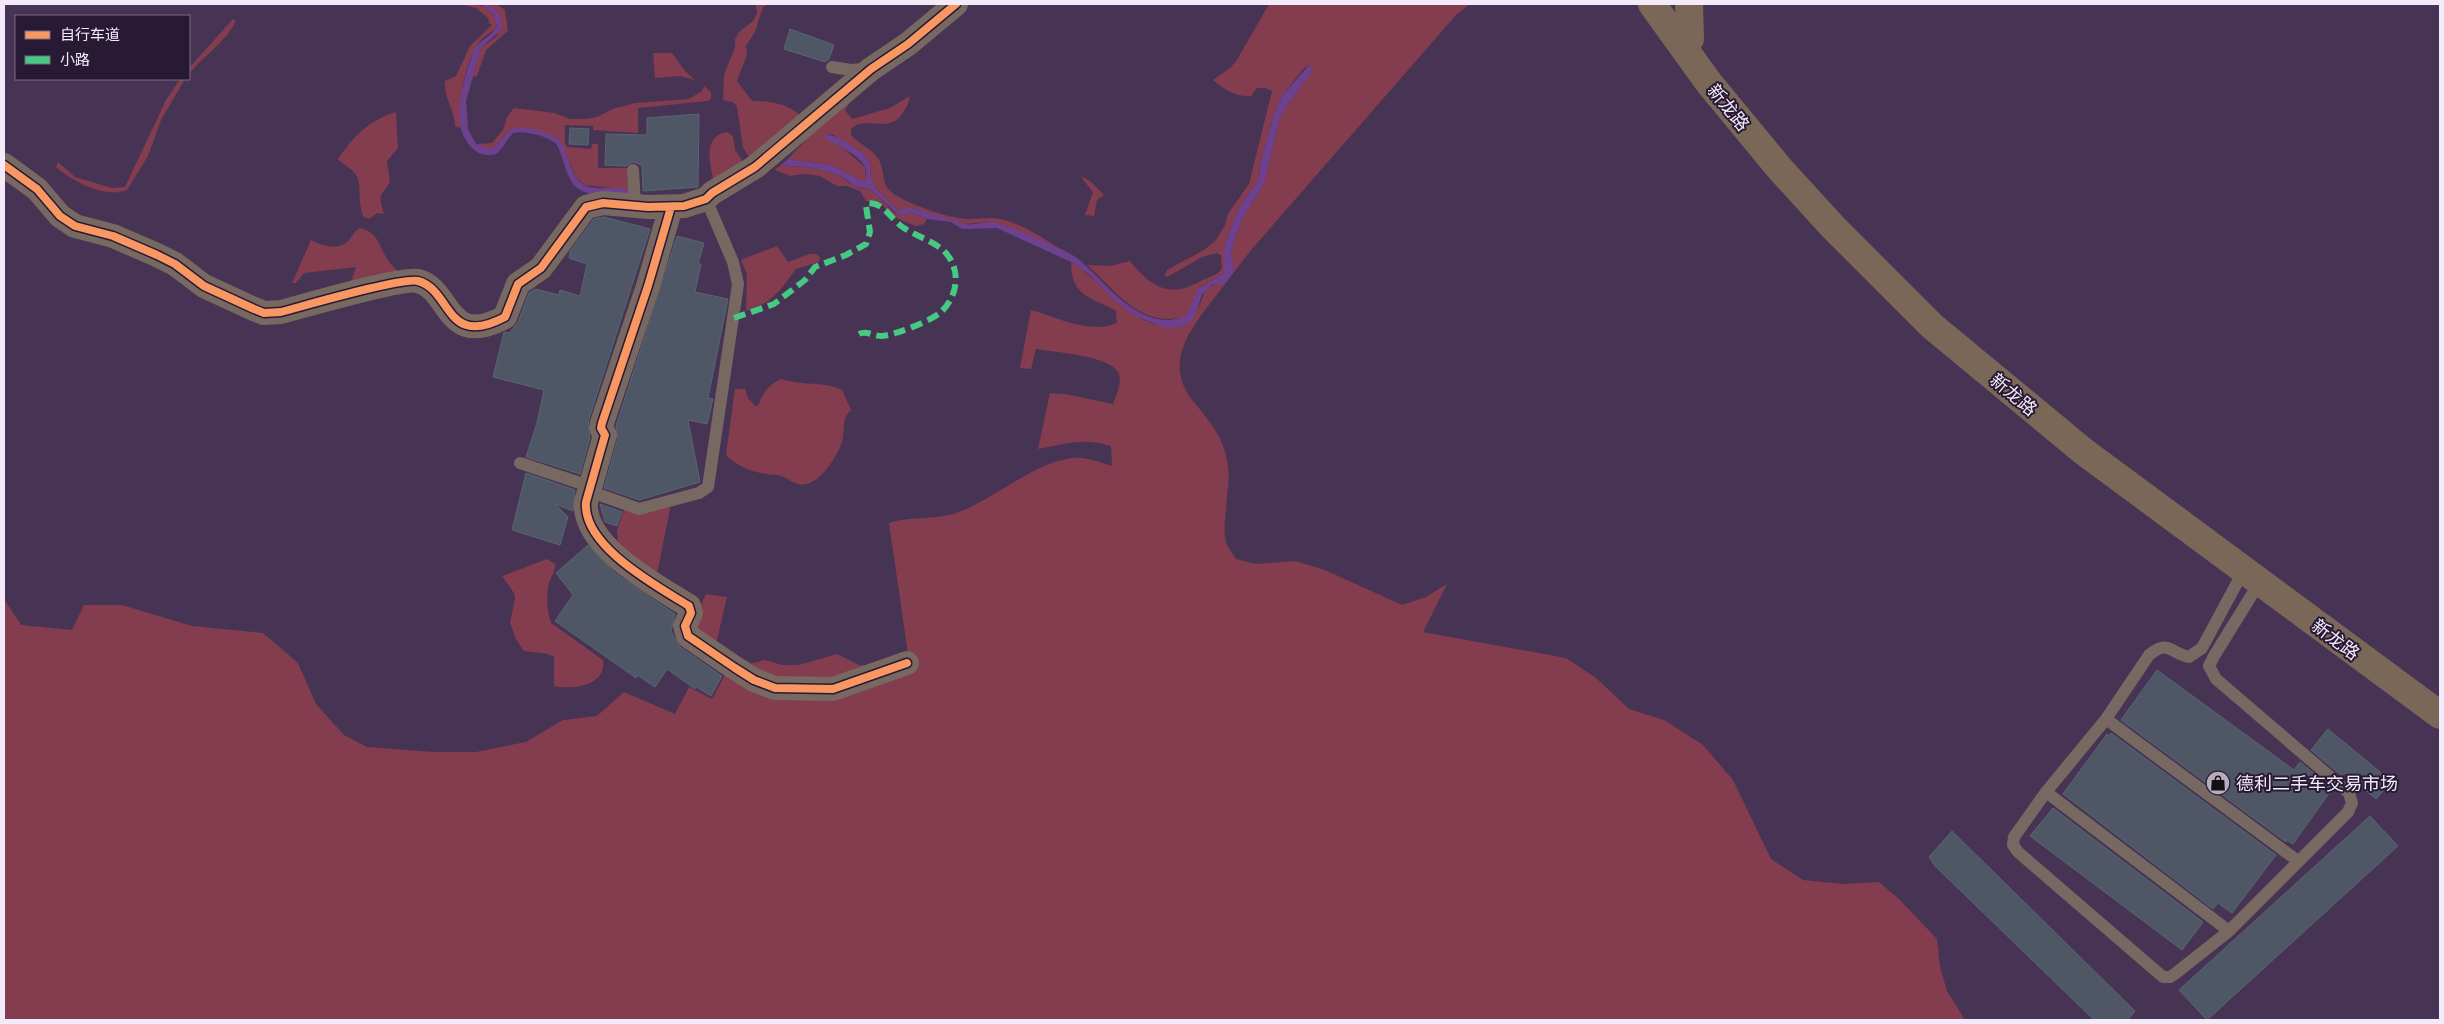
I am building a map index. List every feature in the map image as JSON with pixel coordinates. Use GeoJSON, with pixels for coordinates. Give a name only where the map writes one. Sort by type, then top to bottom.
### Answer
{"type":"FeatureCollection","features":[{"type":"Feature","properties":{"kind":"main road","name":"新龙路"},"geometry":{"type":"LineString","coordinates":[[1652,4],[1709,83],[1780,169],[1833,227],[1932,326],[2083,451],[2440,705]]}},
{"type":"Feature","properties":{"kind":"main road","name":"新龙路"},"geometry":{"type":"LineString","coordinates":[[1665,4],[1714,76],[1786,164],[1839,223],[1940,321],[2089,444],[2440,716]]}},
{"type":"Feature","properties":{"kind":"main road"},"geometry":{"type":"LineString","coordinates":[[1689,4],[1690,39]]}},
{"type":"Feature","properties":{"kind":"street"},"geometry":{"type":"LineString","coordinates":[[4,165],[38,189],[60,216],[75,226],[113,236],[163,258],[175,264],[204,286],[264,312],[281,312],[397,283],[417,281],[432,289],[447,311],[464,324],[484,326],[505,318],[518,284],[541,268],[586,207],[603,203],[671,207],[684,206],[706,199],[712,193],[755,167],[871,70],[908,44],[956,4]]}},
{"type":"Feature","properties":{"kind":"street"},"geometry":{"type":"LineString","coordinates":[[671,207],[648,286],[602,423],[601,428],[605,435],[585,512],[595,534],[643,578],[689,606],[690,614],[685,626],[688,636],[754,680],[775,688],[833,689],[907,663]]}},
{"type":"Feature","properties":{"kind":"lane"},"geometry":{"type":"LineString","coordinates":[[832,67],[851,70],[871,70]]}},
{"type":"Feature","properties":{"kind":"lane"},"geometry":{"type":"LineString","coordinates":[[634,170],[635,206]]}},
{"type":"Feature","properties":{"kind":"lane"},"geometry":{"type":"LineString","coordinates":[[520,463],[582,484],[585,489],[639,509],[699,493],[708,487],[738,284],[733,262],[706,199]]}},
{"type":"Feature","properties":{"kind":"lane"},"geometry":{"type":"LineString","coordinates":[[2254,573],[2209,666],[2211,672],[2216,679],[2349,793],[2352,802],[2348,812],[2229,931],[2176,973],[2170,977],[2163,976],[2013,845],[2014,837],[2046,792],[2106,719],[2149,655],[2159,647],[2169,647],[2189,657],[2202,648],[2254,573]]}},
{"type":"Feature","properties":{"kind":"lane"},"geometry":{"type":"LineString","coordinates":[[2106,719],[2298,861]]}},
{"type":"Feature","properties":{"kind":"lane"},"geometry":{"type":"LineString","coordinates":[[2046,792],[2229,931]]}},
{"type":"Feature","properties":{"kind":"shaded area"},"geometry":{"type":"Polygon","coordinates":[[[459,4],[485,7],[497,20],[494,30],[481,40],[476,48],[467,70],[461,95],[461,128],[455,126],[445,81],[456,76],[470,46],[492,25],[489,23],[488,18],[476,8],[459,4]]]}},
{"type":"Feature","properties":{"kind":"shaded area"},"geometry":{"type":"Polygon","coordinates":[[[481,4],[490,6],[497,11],[501,19],[502,29],[481,48],[466,101],[468,129],[476,144],[492,149],[512,128],[530,128],[542,131],[559,139],[577,179],[582,184],[594,188],[628,190],[630,195],[595,195],[580,190],[569,177],[556,143],[541,136],[524,132],[513,133],[496,154],[491,155],[477,152],[468,143],[459,119],[465,78],[475,49],[492,33],[497,25],[494,15],[481,4]]]}},
{"type":"Feature","properties":{"kind":"shaded area"},"geometry":{"type":"Polygon","coordinates":[[[488,4],[496,4],[505,10],[508,31],[486,50],[476,77],[473,76],[481,48],[497,36],[500,18],[488,4]]]}},
{"type":"Feature","properties":{"kind":"shaded area"},"geometry":{"type":"Polygon","coordinates":[[[756,4],[768,4],[763,7],[755,32],[746,46],[747,55],[737,81],[752,101],[778,104],[800,115],[750,159],[743,147],[737,107],[733,102],[723,100],[724,75],[735,47],[735,39],[739,32],[753,21],[757,13],[756,4]]]}},
{"type":"Feature","properties":{"kind":"shaded area"},"geometry":{"type":"Polygon","coordinates":[[[1269,4],[1470,4],[1457,14],[1234,272],[1231,251],[1242,219],[1264,184],[1279,121],[1312,68],[1308,66],[1304,68],[1282,96],[1274,114],[1260,165],[1259,179],[1239,208],[1227,239],[1224,251],[1224,273],[1198,289],[1190,311],[1184,317],[1168,319],[1154,317],[1130,305],[1087,265],[1111,266],[1130,261],[1153,284],[1170,289],[1190,286],[1218,273],[1222,269],[1221,255],[1217,253],[1202,257],[1167,277],[1165,275],[1167,270],[1204,250],[1216,240],[1225,225],[1228,214],[1249,184],[1272,91],[1265,88],[1257,88],[1251,96],[1240,95],[1226,90],[1213,80],[1230,68],[1237,60],[1269,4]]]}},
{"type":"Feature","properties":{"kind":"shaded area"},"geometry":{"type":"Polygon","coordinates":[[[233,19],[236,21],[226,36],[190,73],[190,67],[233,19]]]}},
{"type":"Feature","properties":{"kind":"shaded area"},"geometry":{"type":"Polygon","coordinates":[[[653,53],[672,53],[685,71],[695,80],[680,76],[655,78],[653,53]]]}},
{"type":"Feature","properties":{"kind":"shaded area"},"geometry":{"type":"Polygon","coordinates":[[[1308,66],[1312,68],[1312,72],[1286,107],[1279,121],[1264,184],[1242,219],[1231,251],[1234,272],[1225,284],[1211,285],[1202,295],[1193,320],[1181,327],[1166,328],[1135,316],[1113,299],[1089,274],[1071,262],[997,228],[962,229],[951,222],[927,219],[910,212],[903,216],[899,215],[870,189],[854,186],[839,175],[814,168],[781,165],[788,159],[831,165],[864,182],[866,180],[866,169],[863,163],[848,151],[826,139],[825,136],[827,134],[841,139],[863,153],[870,164],[871,178],[875,188],[899,211],[908,207],[966,224],[993,222],[1022,232],[1077,258],[1130,307],[1156,319],[1170,320],[1187,314],[1198,289],[1224,273],[1224,251],[1227,239],[1239,208],[1259,179],[1260,165],[1274,114],[1282,96],[1308,66]]]}},
{"type":"Feature","properties":{"kind":"shaded area"},"geometry":{"type":"Polygon","coordinates":[[[179,80],[184,80],[161,120],[148,156],[127,190],[109,192],[89,187],[71,178],[56,167],[58,162],[75,177],[112,188],[125,187],[166,100],[179,80]]]}},
{"type":"Feature","properties":{"kind":"shaded area"},"geometry":{"type":"Polygon","coordinates":[[[704,86],[711,92],[711,99],[708,101],[638,108],[638,133],[593,130],[593,126],[565,125],[565,143],[567,147],[591,149],[592,144],[598,144],[598,168],[628,168],[628,190],[584,185],[576,177],[559,139],[536,130],[512,128],[492,149],[476,144],[492,143],[503,130],[507,117],[514,108],[555,113],[570,119],[587,119],[635,103],[689,99],[702,91],[704,86]]]}},
{"type":"Feature","properties":{"kind":"shaded area"},"geometry":{"type":"Polygon","coordinates":[[[910,96],[906,108],[897,120],[884,124],[857,125],[851,129],[851,135],[877,156],[887,187],[901,198],[931,211],[962,219],[992,218],[1017,224],[1061,250],[1008,227],[989,222],[963,224],[912,208],[899,211],[875,188],[871,178],[870,164],[863,153],[833,135],[827,134],[865,167],[866,180],[864,182],[831,165],[788,159],[817,128],[853,98],[845,110],[852,119],[890,108],[910,96]]]}},
{"type":"Feature","properties":{"kind":"shaded area"},"geometry":{"type":"Polygon","coordinates":[[[396,112],[398,148],[387,161],[390,182],[381,196],[384,214],[377,213],[369,219],[364,217],[362,212],[358,178],[352,170],[338,159],[362,130],[386,115],[396,112]]]}},
{"type":"Feature","properties":{"kind":"shaded area"},"geometry":{"type":"Polygon","coordinates":[[[727,132],[733,136],[735,150],[743,162],[714,182],[710,160],[711,145],[714,139],[727,132]]]}},
{"type":"Feature","properties":{"kind":"shaded area"},"geometry":{"type":"Polygon","coordinates":[[[781,165],[814,168],[839,175],[850,184],[870,189],[895,213],[907,214],[910,212],[927,219],[924,224],[916,226],[890,214],[881,203],[866,201],[860,191],[847,186],[837,186],[820,176],[804,174],[790,176],[775,170],[781,165]]]}},
{"type":"Feature","properties":{"kind":"shaded area"},"geometry":{"type":"Polygon","coordinates":[[[1080,176],[1089,180],[1104,195],[1097,200],[1094,216],[1085,215],[1093,192],[1080,176]]]}},
{"type":"Feature","properties":{"kind":"shaded area"},"geometry":{"type":"Polygon","coordinates":[[[360,228],[374,236],[387,259],[399,273],[349,288],[356,267],[304,273],[296,283],[292,283],[311,240],[325,246],[341,245],[349,240],[360,228]]]}},
{"type":"Feature","properties":{"kind":"shaded area"},"geometry":{"type":"Polygon","coordinates":[[[777,246],[788,262],[810,254],[817,254],[820,258],[819,262],[796,269],[781,289],[767,302],[746,311],[747,275],[741,260],[777,246]]]}},
{"type":"Feature","properties":{"kind":"shaded area"},"geometry":{"type":"Polygon","coordinates":[[[1071,262],[1133,314],[1162,326],[1181,327],[1197,311],[1208,287],[1225,284],[1193,327],[1185,342],[1180,358],[1180,373],[1185,389],[1213,427],[1224,449],[1229,475],[1225,534],[1226,542],[1236,559],[1255,564],[1295,561],[1325,570],[1402,605],[1426,597],[1447,584],[1423,632],[1566,658],[1596,678],[1629,709],[1664,720],[1703,745],[1733,780],[1771,859],[1803,880],[1844,884],[1879,882],[1900,900],[1937,939],[1940,967],[1947,991],[1965,1020],[4,1020],[4,599],[21,625],[72,630],[84,605],[122,605],[192,626],[263,633],[298,663],[316,704],[344,735],[367,747],[434,752],[476,752],[526,742],[563,720],[597,716],[624,692],[675,714],[689,687],[712,699],[728,669],[772,693],[917,658],[916,655],[908,654],[889,523],[905,519],[953,514],[985,500],[1034,471],[1066,459],[1082,458],[1112,466],[1111,446],[1100,443],[1074,442],[1038,449],[1050,393],[1065,394],[1113,404],[1120,382],[1119,374],[1114,368],[1095,359],[1069,353],[1036,349],[1031,369],[1020,368],[1031,310],[1084,326],[1106,326],[1117,323],[1116,311],[1090,298],[1078,289],[1074,282],[1071,262]]]}},
{"type":"Feature","properties":{"kind":"shaded area"},"geometry":{"type":"Polygon","coordinates":[[[781,379],[828,385],[842,390],[851,410],[844,422],[841,445],[830,465],[818,478],[805,484],[798,484],[780,476],[750,470],[737,464],[726,455],[735,389],[745,389],[748,398],[755,406],[758,406],[766,390],[781,379]]]}},
{"type":"Feature","properties":{"kind":"shaded area"},"geometry":{"type":"Polygon","coordinates":[[[671,504],[656,579],[620,547],[617,531],[625,507],[671,504]]]}},
{"type":"Feature","properties":{"kind":"shaded area"},"geometry":{"type":"Polygon","coordinates":[[[547,559],[555,564],[547,593],[551,623],[603,660],[603,669],[600,676],[587,684],[570,687],[554,686],[554,657],[523,650],[516,639],[510,623],[515,598],[514,593],[502,576],[547,559]]]}},
{"type":"Feature","properties":{"kind":"shaded area"},"geometry":{"type":"Polygon","coordinates":[[[706,594],[727,597],[715,648],[710,645],[696,626],[698,612],[706,594]]]}},
{"type":"Feature","properties":{"kind":"shaded area"},"geometry":{"type":"Polygon","coordinates":[[[837,654],[859,665],[880,666],[799,685],[746,665],[765,660],[782,665],[799,665],[837,654]]]}},
{"type":"Feature","properties":{"kind":"building"},"geometry":{"type":"Polygon","coordinates":[[[790,29],[834,45],[829,59],[825,62],[784,49],[790,29]]]}},
{"type":"Feature","properties":{"kind":"building"},"geometry":{"type":"Polygon","coordinates":[[[699,114],[698,187],[643,191],[642,166],[632,162],[626,166],[605,165],[606,134],[647,135],[647,118],[699,114]]]}},
{"type":"Feature","properties":{"kind":"building"},"geometry":{"type":"Polygon","coordinates":[[[570,128],[589,129],[588,145],[569,144],[570,128]]]}},
{"type":"Feature","properties":{"kind":"building"},"geometry":{"type":"Polygon","coordinates":[[[604,217],[650,229],[589,419],[590,437],[580,474],[526,457],[537,423],[544,390],[493,377],[504,332],[509,333],[518,322],[529,293],[535,289],[559,295],[560,290],[580,296],[587,264],[569,258],[570,251],[594,219],[604,217]]]}},
{"type":"Feature","properties":{"kind":"building"},"geometry":{"type":"Polygon","coordinates":[[[677,236],[704,243],[698,264],[701,264],[695,292],[728,299],[708,398],[713,399],[707,424],[688,420],[700,482],[639,500],[604,488],[618,438],[616,426],[677,236]]]}},
{"type":"Feature","properties":{"kind":"building"},"geometry":{"type":"Polygon","coordinates":[[[526,473],[575,490],[573,511],[555,504],[568,517],[560,545],[512,530],[526,473]]]}},
{"type":"Feature","properties":{"kind":"building"},"geometry":{"type":"Polygon","coordinates":[[[600,504],[622,512],[617,526],[605,522],[600,504]]]}},
{"type":"Feature","properties":{"kind":"building"},"geometry":{"type":"Polygon","coordinates":[[[588,545],[616,574],[675,614],[671,631],[680,647],[722,676],[711,696],[696,687],[695,689],[667,669],[655,687],[637,675],[636,678],[555,621],[573,595],[556,573],[588,545]]]}},
{"type":"Feature","properties":{"kind":"building"},"geometry":{"type":"Polygon","coordinates":[[[2157,670],[2294,770],[2300,762],[2332,789],[2293,844],[2287,840],[2286,842],[2121,720],[2157,670]]]}},
{"type":"Feature","properties":{"kind":"building"},"geometry":{"type":"Polygon","coordinates":[[[2328,729],[2391,781],[2376,799],[2345,773],[2342,776],[2311,750],[2328,729]]]}},
{"type":"Feature","properties":{"kind":"building"},"geometry":{"type":"Polygon","coordinates":[[[2111,733],[2276,855],[2232,913],[2218,903],[2213,909],[2063,794],[2107,734],[2109,736],[2111,733]]]}},
{"type":"Feature","properties":{"kind":"building"},"geometry":{"type":"Polygon","coordinates":[[[2053,808],[2203,922],[2182,950],[2030,836],[2053,808]]]}},
{"type":"Feature","properties":{"kind":"building"},"geometry":{"type":"Polygon","coordinates":[[[2370,816],[2398,846],[2207,1020],[2179,990],[2370,816]]]}},
{"type":"Feature","properties":{"kind":"building"},"geometry":{"type":"Polygon","coordinates":[[[1952,831],[2135,1011],[2128,1020],[2094,1020],[1935,866],[1929,857],[1952,831]]]}},
{"type":"Feature","properties":{"kind":"marked path"},"geometry":{"type":"LineString","coordinates":[[734,318],[774,304],[805,280],[815,267],[846,255],[866,244],[870,232],[866,206],[868,203],[879,206],[899,225],[935,244],[944,251],[954,266],[956,282],[947,306],[930,319],[903,331],[887,335],[859,334]]}},
{"type":"Feature","properties":{"kind":"cycle path"},"geometry":{"type":"LineString","coordinates":[[4,165],[37,189],[60,216],[75,226],[113,236],[157,255],[175,264],[204,286],[264,313],[281,312],[393,283],[418,281],[429,286],[460,322],[471,326],[485,325],[505,317],[518,284],[541,268],[586,207],[603,203],[648,207],[684,206],[706,199],[712,193],[755,167],[871,69],[908,44],[956,4]]}},
{"type":"Feature","properties":{"kind":"cycle path"},"geometry":{"type":"LineString","coordinates":[[671,207],[648,286],[602,423],[601,428],[605,435],[586,502],[588,518],[596,534],[608,549],[624,563],[659,588],[689,606],[691,613],[685,626],[688,636],[754,680],[775,688],[833,689],[907,663]]}},
{"type":"Feature","properties":{"kind":"place","name":"德利二手车交易市场"},"geometry":{"type":"Point","coordinates":[2218,783]}}]}
